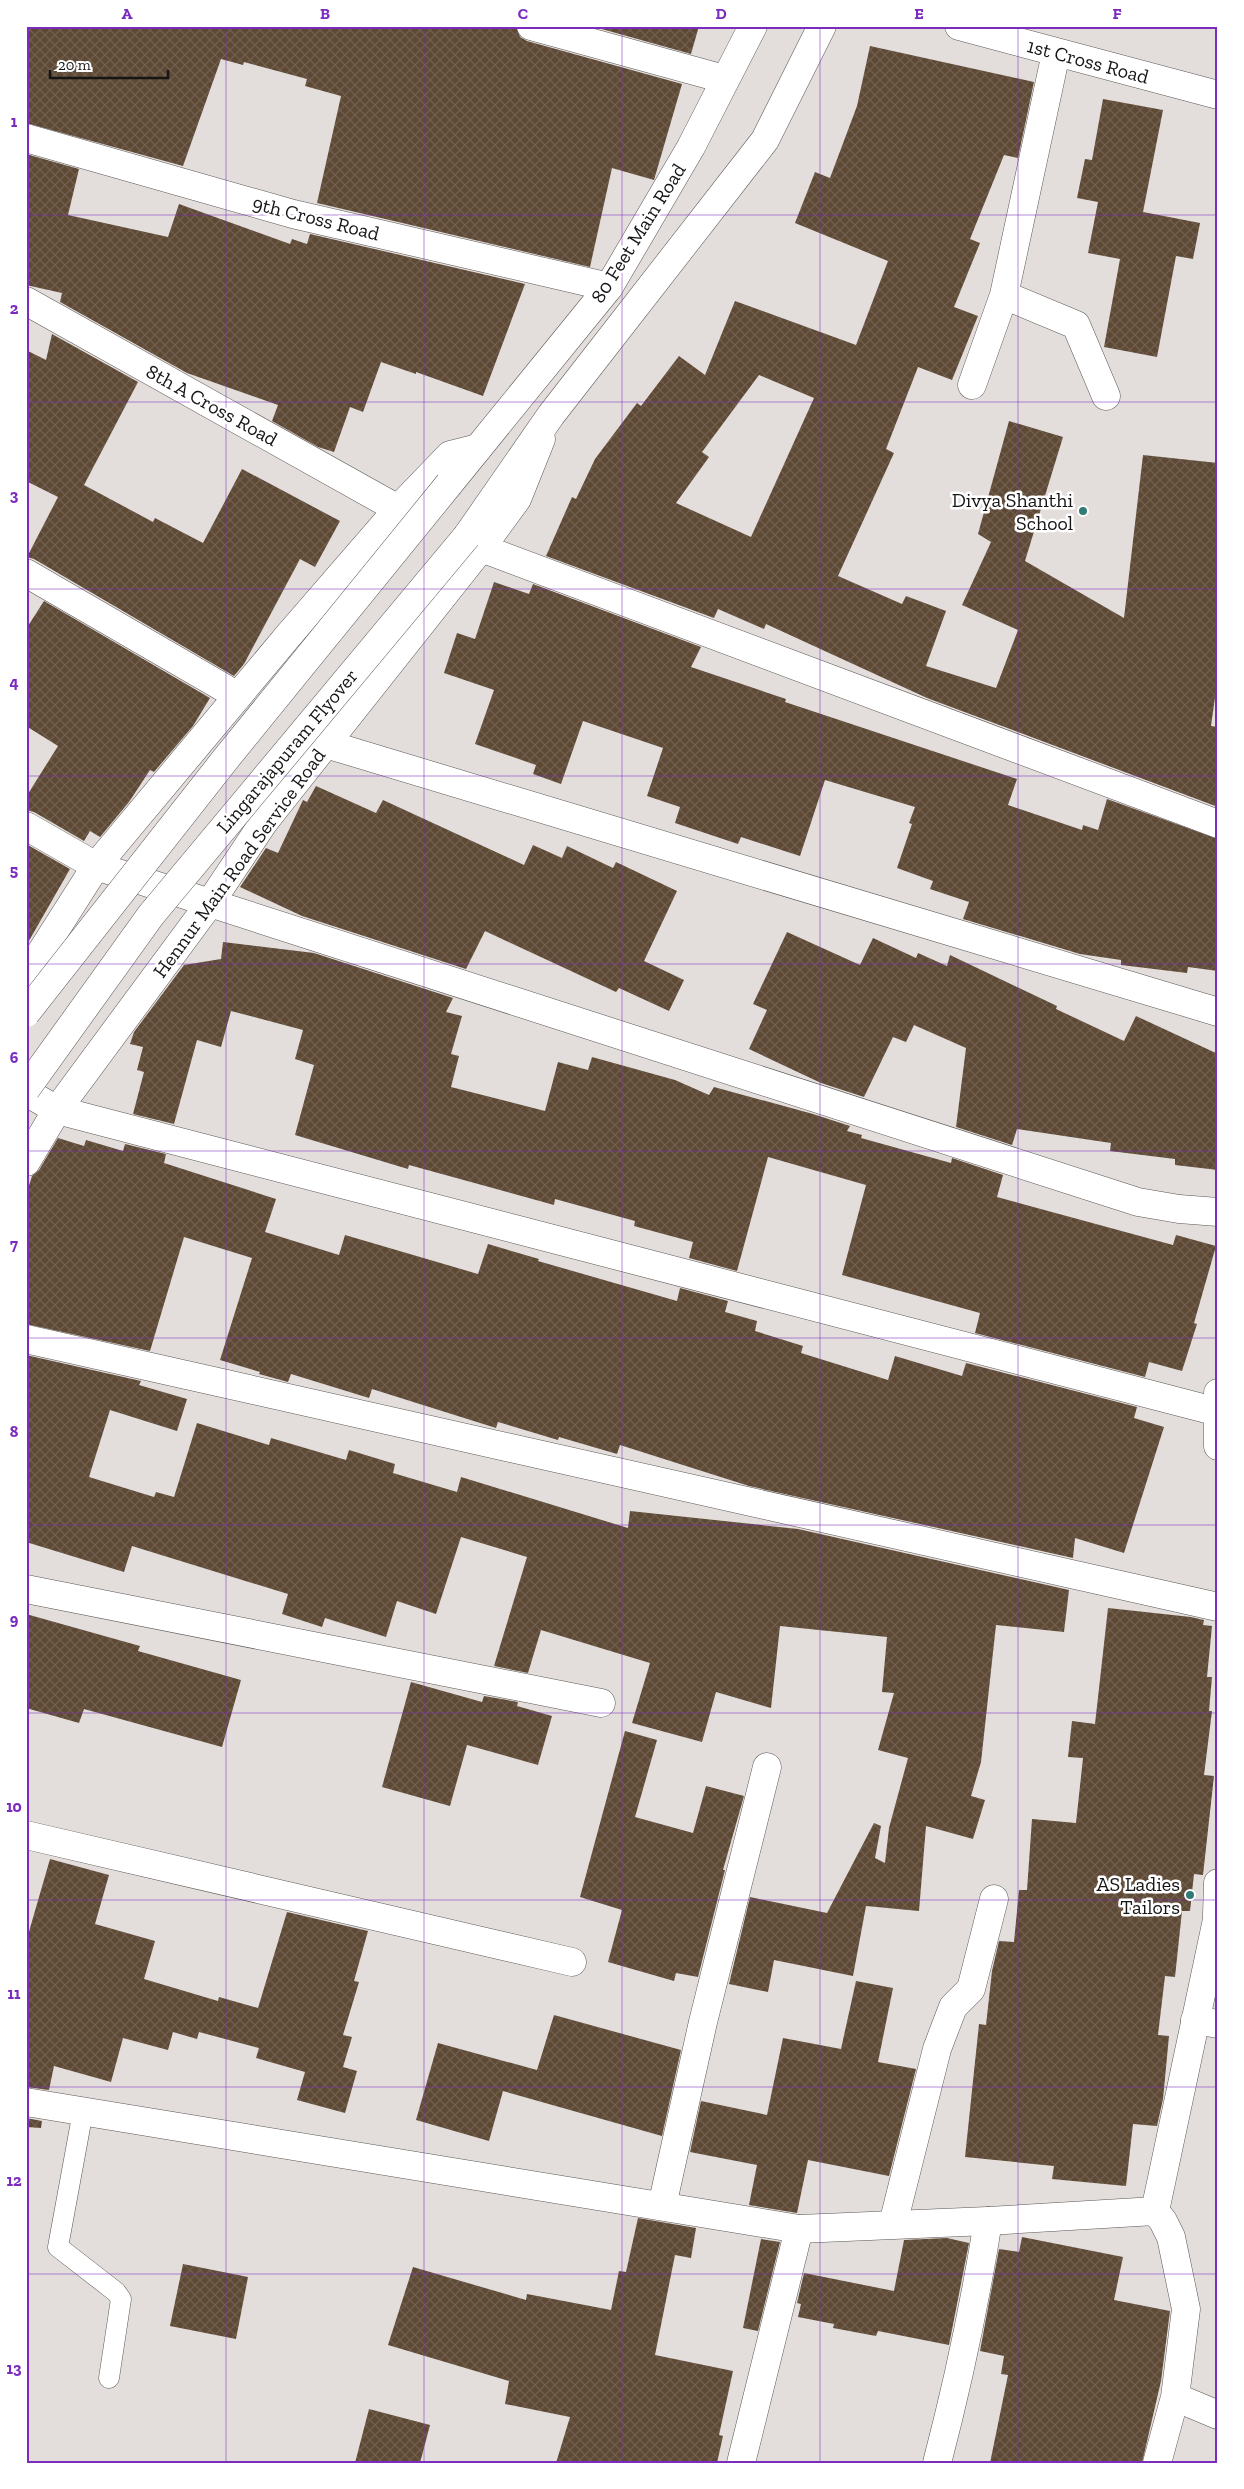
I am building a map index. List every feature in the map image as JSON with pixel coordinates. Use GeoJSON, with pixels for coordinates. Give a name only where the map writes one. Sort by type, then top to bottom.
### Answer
{"type":"FeatureCollection","features":[{"type":"Feature","properties":{"kind":"street"},"geometry":{"type":"LineString","coordinates":[[531,26],[724,79]]}},
{"type":"Feature","properties":{"kind":"street","name":"80 Feet Main Road"},"geometry":{"type":"LineString","coordinates":[[478,448],[609,288],[691,147],[724,79],[753,26]]}},
{"type":"Feature","properties":{"kind":"street","name":"80 Feet Main Road"},"geometry":{"type":"LineString","coordinates":[[550,415],[765,140],[822,26]]}},
{"type":"Feature","properties":{"kind":"street","name":"1st Cross Road"},"geometry":{"type":"LineString","coordinates":[[959,26],[1218,95]]}},
{"type":"Feature","properties":{"kind":"street"},"geometry":{"type":"LineString","coordinates":[[972,385],[1004,295],[1056,53]]}},
{"type":"Feature","properties":{"kind":"street","name":"9th Cross Road"},"geometry":{"type":"LineString","coordinates":[[26,138],[293,214],[609,288]]}},
{"type":"Feature","properties":{"kind":"street"},"geometry":{"type":"LineString","coordinates":[[1004,295],[1076,325],[1106,396]]}},
{"type":"Feature","properties":{"kind":"street","name":"8th A Cross Road"},"geometry":{"type":"LineString","coordinates":[[26,301],[398,509]]}},
{"type":"Feature","properties":{"kind":"street","name":"Lingarajapuram Flyover"},"geometry":{"type":"LineString","coordinates":[[26,1090],[151,915],[474,542],[550,415]]}},
{"type":"Feature","properties":{"kind":"street"},"geometry":{"type":"LineString","coordinates":[[26,976],[96,866],[398,509],[450,455],[478,448]]}},
{"type":"Feature","properties":{"kind":"street","name":"Lingarajapuram Flyover"},"geometry":{"type":"LineString","coordinates":[[26,1013],[224,761],[478,448]]}},
{"type":"Feature","properties":{"kind":"street"},"geometry":{"type":"LineString","coordinates":[[474,542],[1218,824]]}},
{"type":"Feature","properties":{"kind":"street","name":"Hennur Main Road Service Road"},"geometry":{"type":"LineString","coordinates":[[26,1162],[57,1110],[210,903],[264,822],[326,744],[474,542]]}},
{"type":"Feature","properties":{"kind":"street"},"geometry":{"type":"LineString","coordinates":[[26,573],[238,696]]}},
{"type":"Feature","properties":{"kind":"street"},"geometry":{"type":"LineString","coordinates":[[326,744],[1218,1012]]}},
{"type":"Feature","properties":{"kind":"street"},"geometry":{"type":"LineString","coordinates":[[26,826],[96,866],[210,903],[1138,1202],[1172,1208],[1218,1212]]}},
{"type":"Feature","properties":{"kind":"street"},"geometry":{"type":"LineString","coordinates":[[26,1090],[57,1110],[1217,1405],[1218,1446]]}},
{"type":"Feature","properties":{"kind":"street"},"geometry":{"type":"LineString","coordinates":[[26,1339],[1218,1607]]}},
{"type":"Feature","properties":{"kind":"street"},"geometry":{"type":"LineString","coordinates":[[26,1588],[601,1703]]}},
{"type":"Feature","properties":{"kind":"street"},"geometry":{"type":"LineString","coordinates":[[662,2206],[703,2022],[767,1767]]}},
{"type":"Feature","properties":{"kind":"street"},"geometry":{"type":"LineString","coordinates":[[26,1835],[572,1962]]}},
{"type":"Feature","properties":{"kind":"street"},"geometry":{"type":"LineString","coordinates":[[1155,2211],[1206,2022],[1218,1915],[1218,1883]]}},
{"type":"Feature","properties":{"kind":"street"},"geometry":{"type":"LineString","coordinates":[[893,2224],[937,2049],[953,2007],[971,1989],[994,1899]]}},
{"type":"Feature","properties":{"kind":"street"},"geometry":{"type":"LineString","coordinates":[[26,2102],[799,2229],[893,2224],[988,2222],[1155,2211]]}},
{"type":"Feature","properties":{"kind":"street"},"geometry":{"type":"LineString","coordinates":[[1155,2211],[1163,2221],[1171,2237],[1186,2310],[1175,2397],[1157,2463]]}},
{"type":"Feature","properties":{"kind":"street"},"geometry":{"type":"LineString","coordinates":[[937,2463],[961,2370],[977,2292],[988,2222]]}},
{"type":"Feature","properties":{"kind":"street"},"geometry":{"type":"LineString","coordinates":[[741,2463],[799,2229]]}},
{"type":"Feature","properties":{"kind":"street"},"geometry":{"type":"LineString","coordinates":[[1175,2397],[1218,2415]]}},
{"type":"Feature","properties":{"kind":"lane"},"geometry":{"type":"LineString","coordinates":[[83,2111],[58,2247],[116,2292],[121,2299],[109,2378]]}},
{"type":"Feature","properties":{"kind":"building"},"geometry":{"type":"Polygon","coordinates":[[[26,26],[516,26],[520,37],[527,41],[682,84],[654,180],[612,168],[590,267],[317,203],[341,96],[305,86],[307,79],[244,62],[243,65],[221,59],[183,166],[26,123],[26,26]]]}},
{"type":"Feature","properties":{"kind":"building"},"geometry":{"type":"Polygon","coordinates":[[[591,26],[699,26],[691,54],[591,26]]]}},
{"type":"Feature","properties":{"kind":"building"},"geometry":{"type":"Polygon","coordinates":[[[870,46],[1034,82],[1018,158],[1004,155],[970,239],[980,243],[954,307],[978,316],[952,380],[918,367],[886,449],[894,453],[838,576],[902,604],[906,596],[946,611],[926,666],[996,688],[1018,630],[962,605],[991,542],[978,534],[1009,421],[1063,437],[1025,561],[1124,618],[1143,455],[1218,463],[1218,676],[1211,726],[1218,727],[1218,807],[927,698],[766,624],[764,629],[718,609],[714,618],[546,556],[572,497],[576,499],[595,459],[637,403],[641,406],[679,356],[705,375],[735,301],[856,345],[888,261],[795,223],[815,172],[830,178],[857,106],[870,46]],[[759,375],[702,452],[709,457],[676,503],[751,537],[814,398],[759,375]]]}},
{"type":"Feature","properties":{"kind":"building"},"geometry":{"type":"Polygon","coordinates":[[[1103,99],[1163,110],[1143,212],[1200,223],[1193,259],[1176,256],[1157,357],[1104,347],[1120,259],[1088,253],[1098,202],[1077,198],[1085,159],[1092,160],[1103,99]]]}},
{"type":"Feature","properties":{"kind":"building"},"geometry":{"type":"Polygon","coordinates":[[[26,154],[79,169],[68,215],[168,237],[179,204],[290,244],[292,239],[307,244],[310,234],[525,284],[483,396],[416,372],[416,374],[381,362],[363,412],[350,407],[334,452],[318,447],[272,421],[278,405],[187,373],[60,302],[62,293],[26,285],[26,154]]]}},
{"type":"Feature","properties":{"kind":"building"},"geometry":{"type":"Polygon","coordinates":[[[52,334],[138,382],[84,485],[153,522],[155,518],[203,543],[242,469],[340,521],[315,567],[300,559],[244,664],[234,676],[34,559],[27,557],[58,497],[26,481],[26,350],[46,360],[52,334]]]}},
{"type":"Feature","properties":{"kind":"building"},"geometry":{"type":"Polygon","coordinates":[[[494,582],[529,594],[533,584],[701,647],[691,667],[786,699],[785,702],[1017,779],[1008,805],[1082,830],[1083,825],[1098,830],[1107,799],[1218,839],[1218,971],[1188,967],[1187,973],[1121,965],[1121,960],[1080,954],[963,919],[969,902],[930,889],[933,881],[897,868],[912,824],[909,823],[915,807],[825,780],[800,856],[741,837],[738,844],[675,823],[680,807],[647,796],[663,748],[583,721],[561,784],[533,774],[536,765],[475,744],[494,690],[444,673],[457,633],[475,639],[494,582]]]}},
{"type":"Feature","properties":{"kind":"building"},"geometry":{"type":"Polygon","coordinates":[[[44,601],[210,698],[193,726],[154,772],[150,770],[129,802],[100,837],[90,831],[84,841],[34,812],[26,810],[26,797],[58,746],[26,726],[26,629],[44,601]]]}},
{"type":"Feature","properties":{"kind":"building"},"geometry":{"type":"Polygon","coordinates":[[[316,786],[376,813],[383,800],[524,865],[533,845],[562,858],[567,846],[613,868],[616,862],[677,891],[644,961],[684,980],[669,1011],[619,988],[616,992],[485,931],[466,969],[302,916],[240,887],[266,848],[278,853],[303,800],[307,802],[316,786]]]}},
{"type":"Feature","properties":{"kind":"building"},"geometry":{"type":"Polygon","coordinates":[[[26,844],[70,869],[26,946],[26,844]]]}},
{"type":"Feature","properties":{"kind":"building"},"geometry":{"type":"Polygon","coordinates":[[[787,932],[860,965],[873,938],[916,958],[918,953],[947,966],[950,955],[1057,1006],[1056,1009],[1124,1041],[1136,1016],[1218,1054],[1218,1170],[1175,1165],[1175,1159],[1110,1151],[1111,1143],[1017,1129],[1012,1145],[956,1127],[966,1048],[914,1025],[906,1042],[893,1037],[864,1097],[821,1083],[749,1049],[767,1010],[753,1004],[787,932]]]}},
{"type":"Feature","properties":{"kind":"building"},"geometry":{"type":"Polygon","coordinates":[[[223,942],[314,953],[453,998],[446,1012],[462,1016],[451,1054],[459,1056],[451,1087],[545,1111],[558,1062],[588,1070],[592,1057],[675,1080],[709,1095],[714,1087],[813,1114],[850,1126],[847,1131],[862,1135],[861,1138],[951,1163],[952,1158],[1003,1175],[997,1197],[1173,1245],[1176,1235],[1216,1246],[1194,1323],[1197,1324],[1182,1371],[1149,1362],[1145,1377],[975,1333],[980,1313],[842,1275],[866,1185],[768,1157],[737,1271],[689,1258],[693,1242],[634,1226],[635,1221],[555,1199],[554,1205],[409,1165],[408,1169],[295,1135],[314,1065],[295,1059],[303,1030],[231,1011],[221,1047],[197,1040],[174,1124],[133,1114],[144,1072],[137,1070],[143,1047],[130,1044],[134,1032],[184,965],[221,959],[223,942]]]}},
{"type":"Feature","properties":{"kind":"building"},"geometry":{"type":"Polygon","coordinates":[[[58,1138],[84,1146],[86,1140],[123,1151],[125,1144],[166,1154],[164,1163],[276,1199],[265,1232],[339,1255],[345,1235],[478,1274],[488,1244],[539,1259],[538,1261],[677,1301],[680,1288],[728,1301],[725,1312],[757,1321],[755,1331],[803,1346],[801,1353],[888,1380],[895,1356],[962,1376],[966,1363],[1137,1407],[1134,1418],[1164,1427],[1124,1553],[1075,1538],[1073,1558],[749,1486],[620,1445],[617,1454],[559,1437],[558,1440],[498,1422],[496,1428],[372,1389],[369,1398],[291,1374],[288,1382],[259,1374],[260,1372],[220,1360],[252,1258],[184,1237],[150,1351],[26,1324],[26,1195],[32,1176],[39,1170],[58,1138]]]}},
{"type":"Feature","properties":{"kind":"building"},"geometry":{"type":"Polygon","coordinates":[[[26,1355],[141,1381],[139,1385],[187,1399],[177,1431],[110,1410],[89,1477],[154,1497],[156,1492],[174,1497],[197,1423],[269,1445],[271,1438],[346,1460],[349,1450],[395,1464],[393,1473],[457,1492],[461,1477],[628,1528],[630,1511],[798,1529],[1069,1590],[1064,1632],[996,1625],[981,1762],[971,1796],[985,1800],[973,1839],[926,1826],[919,1911],[866,1906],[853,1976],[774,1960],[768,1992],[729,1984],[750,1897],[827,1913],[874,1823],[881,1826],[875,1858],[885,1863],[889,1828],[908,1758],[878,1750],[894,1693],[882,1692],[887,1637],[780,1626],[771,1708],[716,1692],[702,1742],[632,1723],[650,1663],[541,1630],[528,1673],[494,1666],[527,1557],[461,1537],[436,1614],[397,1601],[386,1637],[325,1618],[322,1627],[282,1614],[288,1594],[132,1546],[124,1572],[26,1542],[26,1355]]]}},
{"type":"Feature","properties":{"kind":"building"},"geometry":{"type":"Polygon","coordinates":[[[1108,1608],[1191,1617],[1204,1620],[1203,1625],[1212,1626],[1207,1677],[1212,1677],[1209,1711],[1212,1711],[1204,1775],[1214,1776],[1203,1875],[1194,1874],[1190,1911],[1182,1911],[1175,1977],[1165,1976],[1158,2035],[1169,2036],[1163,2099],[1157,2126],[1133,2124],[1126,2186],[1052,2179],[1054,2166],[965,2157],[979,2024],[986,2025],[992,1971],[999,1941],[1014,1942],[1019,1890],[1027,1890],[1032,1819],[1076,1823],[1083,1758],[1068,1757],[1072,1721],[1095,1724],[1108,1608]]]}},
{"type":"Feature","properties":{"kind":"building"},"geometry":{"type":"Polygon","coordinates":[[[26,1614],[140,1646],[138,1651],[241,1680],[222,1747],[84,1709],[79,1723],[26,1708],[26,1614]]]}},
{"type":"Feature","properties":{"kind":"building"},"geometry":{"type":"Polygon","coordinates":[[[411,1682],[482,1702],[484,1696],[518,1702],[517,1706],[552,1716],[538,1765],[467,1745],[450,1806],[382,1787],[411,1682]]]}},
{"type":"Feature","properties":{"kind":"building"},"geometry":{"type":"Polygon","coordinates":[[[625,1731],[657,1740],[635,1817],[693,1833],[706,1786],[744,1796],[723,1870],[725,1870],[698,1977],[676,1973],[674,1981],[608,1962],[622,1910],[580,1897],[625,1731]]]}},
{"type":"Feature","properties":{"kind":"building"},"geometry":{"type":"Polygon","coordinates":[[[50,1859],[109,1875],[95,1924],[155,1941],[144,1979],[218,2001],[219,1997],[258,2008],[287,1912],[368,1931],[354,1981],[359,1982],[343,2035],[352,2037],[343,2067],[357,2071],[345,2113],[297,2100],[305,2072],[256,2058],[259,2048],[199,2032],[197,2039],[173,2032],[168,2050],[123,2038],[111,2082],[54,2066],[49,2090],[26,2087],[26,1942],[50,1859]]]}},
{"type":"Feature","properties":{"kind":"building"},"geometry":{"type":"Polygon","coordinates":[[[856,1981],[893,1988],[878,2062],[916,2069],[889,2176],[808,2160],[797,2213],[749,2205],[757,2165],[690,2152],[701,2101],[767,2115],[783,2038],[841,2049],[856,1981]]]}},
{"type":"Feature","properties":{"kind":"building"},"geometry":{"type":"Polygon","coordinates":[[[554,2015],[681,2050],[662,2136],[503,2091],[489,2141],[416,2120],[438,2043],[537,2070],[554,2015]]]}},
{"type":"Feature","properties":{"kind":"building"},"geometry":{"type":"Polygon","coordinates":[[[26,2118],[42,2121],[41,2128],[26,2127],[26,2118]]]}},
{"type":"Feature","properties":{"kind":"building"},"geometry":{"type":"Polygon","coordinates":[[[638,2218],[696,2228],[691,2258],[675,2255],[655,2355],[733,2371],[719,2435],[723,2436],[717,2463],[556,2463],[570,2417],[505,2404],[509,2381],[388,2345],[413,2267],[526,2300],[527,2294],[611,2310],[619,2271],[626,2272],[638,2218]]]}},
{"type":"Feature","properties":{"kind":"building"},"geometry":{"type":"Polygon","coordinates":[[[1022,2237],[1123,2257],[1114,2300],[1170,2311],[1161,2381],[1142,2463],[990,2463],[1008,2375],[1001,2374],[1004,2356],[980,2351],[999,2249],[1019,2252],[1022,2237]]]}},
{"type":"Feature","properties":{"kind":"building"},"geometry":{"type":"Polygon","coordinates":[[[947,2238],[969,2243],[949,2345],[878,2331],[876,2336],[833,2328],[834,2324],[798,2317],[801,2304],[797,2303],[804,2273],[894,2291],[904,2240],[947,2238]]]}},
{"type":"Feature","properties":{"kind":"building"},"geometry":{"type":"Polygon","coordinates":[[[761,2239],[780,2242],[758,2331],[743,2328],[761,2239]]]}},
{"type":"Feature","properties":{"kind":"building"},"geometry":{"type":"Polygon","coordinates":[[[183,2264],[248,2277],[236,2339],[170,2326],[183,2264]]]}},
{"type":"Feature","properties":{"kind":"building"},"geometry":{"type":"Polygon","coordinates":[[[369,2409],[430,2425],[420,2463],[355,2463],[369,2409]]]}},
{"type":"Feature","properties":{"kind":"place","name":"Divya Shanthi School"},"geometry":{"type":"Point","coordinates":[1083,511]}},
{"type":"Feature","properties":{"kind":"place","name":"AS Ladies Tailors"},"geometry":{"type":"Point","coordinates":[1190,1895]}}]}
